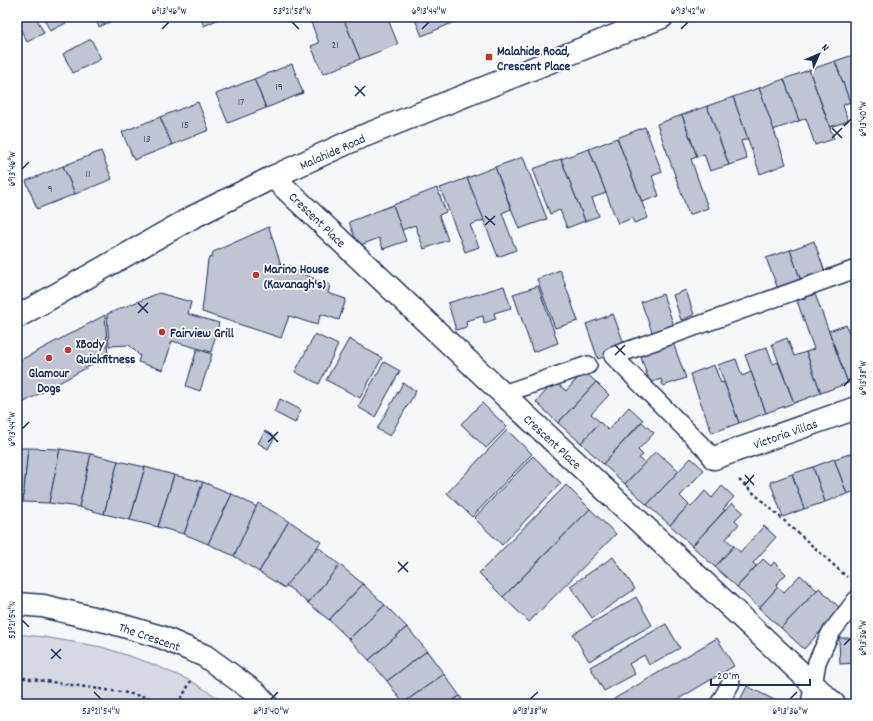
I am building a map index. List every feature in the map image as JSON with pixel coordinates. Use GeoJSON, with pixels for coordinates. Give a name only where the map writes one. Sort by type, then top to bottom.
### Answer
{"type":"FeatureCollection","features":[{"type":"Feature","properties":{"kind":"street","name":"Malahide Road"},"geometry":{"type":"LineString","coordinates":[[17,317],[191,218],[273,176],[356,139],[662,17]]}},
{"type":"Feature","properties":{"kind":"street","name":"Crescent Place"},"geometry":{"type":"LineString","coordinates":[[273,176],[503,394],[812,694],[834,704]]}},
{"type":"Feature","properties":{"kind":"street","name":"Victoria Villas"},"geometry":{"type":"LineString","coordinates":[[714,458],[856,408]]}},
{"type":"Feature","properties":{"kind":"street","name":"The Crescent"},"geometry":{"type":"LineString","coordinates":[[17,604],[43,606],[110,622],[161,637],[205,656],[256,693],[266,704]]}},
{"type":"Feature","properties":{"kind":"lane"},"geometry":{"type":"LineString","coordinates":[[714,458],[613,356],[856,269]]}},
{"type":"Feature","properties":{"kind":"lane"},"geometry":{"type":"LineString","coordinates":[[503,394],[588,365]]}},
{"type":"Feature","properties":{"kind":"lane"},"geometry":{"type":"LineString","coordinates":[[812,694],[817,662],[830,634],[856,600]]}},
{"type":"Feature","properties":{"kind":"lane"},"geometry":{"type":"LineString","coordinates":[[719,704],[731,684]]}},
{"type":"Feature","properties":{"kind":"path"},"geometry":{"type":"LineString","coordinates":[[714,458],[850,580]]}},
{"type":"Feature","properties":{"kind":"path"},"geometry":{"type":"LineString","coordinates":[[17,677],[127,693],[158,700],[168,704]]}},
{"type":"Feature","properties":{"kind":"shaded area"},"geometry":{"type":"Polygon","coordinates":[[[17,634],[102,647],[150,663],[191,681],[220,699],[225,704],[17,704],[17,634]]]}},
{"type":"Feature","properties":{"kind":"building"},"geometry":{"type":"Polygon","coordinates":[[[17,17],[36,17],[44,33],[27,42],[20,28],[17,30],[17,17]]]}},
{"type":"Feature","properties":{"kind":"building"},"geometry":{"type":"Polygon","coordinates":[[[43,17],[63,17],[66,23],[50,31],[43,17]]]}},
{"type":"Feature","properties":{"kind":"building"},"geometry":{"type":"Polygon","coordinates":[[[94,17],[115,17],[116,19],[99,27],[94,17]]]}},
{"type":"Feature","properties":{"kind":"building"},"geometry":{"type":"Polygon","coordinates":[[[200,17],[223,17],[204,26],[200,17]]]}},
{"type":"Feature","properties":{"kind":"building"},"geometry":{"type":"Polygon","coordinates":[[[309,17],[343,17],[360,59],[323,74],[311,46],[319,43],[309,17]]]}},
{"type":"Feature","properties":{"kind":"building"},"geometry":{"type":"Polygon","coordinates":[[[343,17],[387,17],[398,44],[360,59],[343,17]]]}},
{"type":"Feature","properties":{"kind":"building"},"geometry":{"type":"Polygon","coordinates":[[[414,17],[458,17],[459,20],[422,36],[414,17]]]}},
{"type":"Feature","properties":{"kind":"building"},"geometry":{"type":"Polygon","coordinates":[[[91,39],[101,59],[73,73],[63,54],[91,39]]]}},
{"type":"Feature","properties":{"kind":"building"},"geometry":{"type":"Polygon","coordinates":[[[856,54],[856,120],[835,61],[856,54]]]}},
{"type":"Feature","properties":{"kind":"building"},"geometry":{"type":"Polygon","coordinates":[[[835,61],[850,102],[843,105],[848,121],[830,127],[809,70],[835,61]]]}},
{"type":"Feature","properties":{"kind":"building"},"geometry":{"type":"Polygon","coordinates":[[[292,64],[303,93],[266,108],[254,79],[292,64]]]}},
{"type":"Feature","properties":{"kind":"building"},"geometry":{"type":"Polygon","coordinates":[[[809,70],[834,139],[815,145],[806,118],[799,121],[784,79],[809,70]]]}},
{"type":"Feature","properties":{"kind":"building"},"geometry":{"type":"Polygon","coordinates":[[[254,79],[266,108],[228,123],[216,94],[254,79]]]}},
{"type":"Feature","properties":{"kind":"building"},"geometry":{"type":"Polygon","coordinates":[[[784,79],[799,121],[773,130],[759,88],[784,79]]]}},
{"type":"Feature","properties":{"kind":"building"},"geometry":{"type":"Polygon","coordinates":[[[759,88],[786,164],[760,174],[733,97],[759,88]]]}},
{"type":"Feature","properties":{"kind":"building"},"geometry":{"type":"Polygon","coordinates":[[[733,97],[748,139],[741,141],[747,159],[729,165],[707,106],[733,97]]]}},
{"type":"Feature","properties":{"kind":"building"},"geometry":{"type":"Polygon","coordinates":[[[198,102],[209,130],[172,145],[160,117],[198,102]]]}},
{"type":"Feature","properties":{"kind":"building"},"geometry":{"type":"Polygon","coordinates":[[[707,106],[729,165],[710,171],[704,154],[697,157],[682,115],[707,106]]]}},
{"type":"Feature","properties":{"kind":"building"},"geometry":{"type":"Polygon","coordinates":[[[682,115],[697,157],[691,159],[708,208],[689,215],[657,124],[682,115]]]}},
{"type":"Feature","properties":{"kind":"building"},"geometry":{"type":"Polygon","coordinates":[[[160,117],[172,145],[134,160],[122,132],[160,117]]]}},
{"type":"Feature","properties":{"kind":"building"},"geometry":{"type":"Polygon","coordinates":[[[645,127],[662,172],[652,176],[659,196],[642,202],[617,138],[645,127]]]}},
{"type":"Feature","properties":{"kind":"building"},"geometry":{"type":"Polygon","coordinates":[[[617,138],[648,218],[634,223],[632,218],[618,224],[589,149],[617,138]]]}},
{"type":"Feature","properties":{"kind":"building"},"geometry":{"type":"Polygon","coordinates":[[[589,149],[606,193],[592,198],[599,216],[585,221],[561,159],[589,149]]]}},
{"type":"Feature","properties":{"kind":"building"},"geometry":{"type":"Polygon","coordinates":[[[101,151],[112,179],[75,194],[63,166],[101,151]]]}},
{"type":"Feature","properties":{"kind":"building"},"geometry":{"type":"Polygon","coordinates":[[[523,157],[547,219],[519,229],[495,167],[523,157]]]}},
{"type":"Feature","properties":{"kind":"building"},"geometry":{"type":"Polygon","coordinates":[[[561,159],[585,221],[567,228],[560,210],[550,214],[533,169],[561,159]]]}},
{"type":"Feature","properties":{"kind":"building"},"geometry":{"type":"Polygon","coordinates":[[[63,166],[75,194],[37,209],[26,181],[63,166]]]}},
{"type":"Feature","properties":{"kind":"building"},"geometry":{"type":"Polygon","coordinates":[[[495,167],[511,209],[502,213],[516,250],[498,257],[467,178],[495,167]]]}},
{"type":"Feature","properties":{"kind":"building"},"geometry":{"type":"Polygon","coordinates":[[[467,178],[484,220],[470,225],[479,247],[465,252],[440,188],[467,178]]]}},
{"type":"Feature","properties":{"kind":"building"},"geometry":{"type":"Polygon","coordinates":[[[437,188],[446,212],[439,215],[448,240],[424,249],[415,225],[402,230],[393,205],[437,188]]]}},
{"type":"Feature","properties":{"kind":"building"},"geometry":{"type":"Polygon","coordinates":[[[393,205],[406,241],[383,249],[379,238],[358,246],[349,222],[393,205]]]}},
{"type":"Feature","properties":{"kind":"building","name":"Marino House (Kavanagh's)"},"geometry":{"type":"Polygon","coordinates":[[[269,227],[281,265],[330,285],[328,293],[346,299],[339,320],[321,314],[317,325],[289,316],[281,338],[202,312],[208,259],[212,257],[213,252],[269,227]]]}},
{"type":"Feature","properties":{"kind":"building"},"geometry":{"type":"Polygon","coordinates":[[[856,232],[856,246],[852,234],[856,232]]]}},
{"type":"Feature","properties":{"kind":"building"},"geometry":{"type":"Polygon","coordinates":[[[814,241],[825,272],[801,281],[790,250],[814,241]]]}},
{"type":"Feature","properties":{"kind":"building"},"geometry":{"type":"Polygon","coordinates":[[[790,250],[801,281],[778,289],[766,258],[790,250]]]}},
{"type":"Feature","properties":{"kind":"building"},"geometry":{"type":"Polygon","coordinates":[[[560,270],[578,321],[555,328],[537,279],[560,270]]]}},
{"type":"Feature","properties":{"kind":"building"},"geometry":{"type":"Polygon","coordinates":[[[504,286],[511,308],[494,313],[496,319],[484,323],[483,316],[466,321],[467,327],[456,330],[448,303],[504,286]]]}},
{"type":"Feature","properties":{"kind":"building"},"geometry":{"type":"Polygon","coordinates":[[[538,286],[558,343],[533,352],[513,294],[538,286]]]}},
{"type":"Feature","properties":{"kind":"building"},"geometry":{"type":"Polygon","coordinates":[[[686,290],[694,315],[681,320],[673,295],[686,290]]]}},
{"type":"Feature","properties":{"kind":"building","name":"Fairview Grill"},"geometry":{"type":"Polygon","coordinates":[[[159,293],[191,302],[188,314],[219,323],[211,352],[172,341],[163,370],[138,362],[140,356],[129,345],[109,346],[107,314],[159,293]]]}},
{"type":"Feature","properties":{"kind":"building"},"geometry":{"type":"Polygon","coordinates":[[[663,294],[675,329],[654,337],[641,302],[663,294]]]}},
{"type":"Feature","properties":{"kind":"building"},"geometry":{"type":"Polygon","coordinates":[[[815,294],[848,383],[821,393],[806,352],[814,349],[797,301],[815,294]]]}},
{"type":"Feature","properties":{"kind":"building"},"geometry":{"type":"Polygon","coordinates":[[[613,314],[626,349],[598,359],[586,324],[613,314]]]}},
{"type":"Feature","properties":{"kind":"building"},"geometry":{"type":"Polygon","coordinates":[[[105,315],[108,356],[17,406],[17,362],[105,315]]]}},
{"type":"Feature","properties":{"kind":"building"},"geometry":{"type":"Polygon","coordinates":[[[846,325],[850,336],[856,334],[856,381],[848,383],[829,331],[846,325]]]}},
{"type":"Feature","properties":{"kind":"building"},"geometry":{"type":"Polygon","coordinates":[[[315,334],[338,345],[319,384],[295,372],[315,334]]]}},
{"type":"Feature","properties":{"kind":"building"},"geometry":{"type":"Polygon","coordinates":[[[787,338],[794,356],[806,352],[821,393],[794,403],[772,344],[787,338]]]}},
{"type":"Feature","properties":{"kind":"building"},"geometry":{"type":"Polygon","coordinates":[[[349,339],[382,358],[360,398],[326,380],[349,339]]]}},
{"type":"Feature","properties":{"kind":"building"},"geometry":{"type":"Polygon","coordinates":[[[673,343],[686,378],[663,386],[661,379],[650,383],[640,355],[673,343]]]}},
{"type":"Feature","properties":{"kind":"building"},"geometry":{"type":"Polygon","coordinates":[[[767,347],[773,364],[778,362],[794,403],[766,413],[745,355],[767,347]]]}},
{"type":"Feature","properties":{"kind":"building"},"geometry":{"type":"Polygon","coordinates":[[[197,349],[212,354],[200,391],[186,386],[197,349]]]}},
{"type":"Feature","properties":{"kind":"building"},"geometry":{"type":"Polygon","coordinates":[[[736,359],[742,376],[751,372],[766,413],[739,423],[718,365],[736,359]]]}},
{"type":"Feature","properties":{"kind":"building"},"geometry":{"type":"Polygon","coordinates":[[[384,362],[400,371],[375,417],[358,407],[384,362]]]}},
{"type":"Feature","properties":{"kind":"building"},"geometry":{"type":"Polygon","coordinates":[[[714,365],[721,383],[724,382],[739,423],[712,433],[690,374],[714,365]]]}},
{"type":"Feature","properties":{"kind":"building"},"geometry":{"type":"Polygon","coordinates":[[[584,371],[596,382],[558,423],[536,402],[555,381],[566,391],[584,371]]]}},
{"type":"Feature","properties":{"kind":"building"},"geometry":{"type":"Polygon","coordinates":[[[596,382],[609,395],[591,414],[600,422],[581,443],[558,423],[596,382]]]}},
{"type":"Feature","properties":{"kind":"building"},"geometry":{"type":"Polygon","coordinates":[[[403,383],[416,391],[390,436],[377,429],[403,383]]]}},
{"type":"Feature","properties":{"kind":"building"},"geometry":{"type":"Polygon","coordinates":[[[280,399],[301,410],[295,423],[274,412],[280,399]]]}},
{"type":"Feature","properties":{"kind":"building"},"geometry":{"type":"Polygon","coordinates":[[[482,403],[507,427],[486,448],[461,424],[482,403]]]}},
{"type":"Feature","properties":{"kind":"building"},"geometry":{"type":"Polygon","coordinates":[[[629,407],[643,420],[603,464],[581,443],[600,422],[608,430],[629,407]]]}},
{"type":"Feature","properties":{"kind":"building"},"geometry":{"type":"Polygon","coordinates":[[[642,422],[654,433],[638,450],[643,455],[639,458],[645,463],[625,484],[603,464],[642,422]]]}},
{"type":"Feature","properties":{"kind":"building"},"geometry":{"type":"Polygon","coordinates":[[[507,430],[532,454],[472,517],[447,493],[507,430]]]}},
{"type":"Feature","properties":{"kind":"building"},"geometry":{"type":"Polygon","coordinates":[[[265,431],[275,437],[268,449],[258,443],[265,431]]]}},
{"type":"Feature","properties":{"kind":"building"},"geometry":{"type":"Polygon","coordinates":[[[17,448],[28,448],[23,502],[17,502],[17,448]]]}},
{"type":"Feature","properties":{"kind":"building"},"geometry":{"type":"Polygon","coordinates":[[[28,448],[60,449],[49,503],[23,502],[28,448]]]}},
{"type":"Feature","properties":{"kind":"building"},"geometry":{"type":"Polygon","coordinates":[[[60,449],[91,454],[79,507],[49,503],[60,449]]]}},
{"type":"Feature","properties":{"kind":"building"},"geometry":{"type":"Polygon","coordinates":[[[656,451],[679,471],[647,505],[625,484],[656,451]]]}},
{"type":"Feature","properties":{"kind":"building"},"geometry":{"type":"Polygon","coordinates":[[[856,452],[856,491],[847,494],[834,459],[856,452]]]}},
{"type":"Feature","properties":{"kind":"building"},"geometry":{"type":"Polygon","coordinates":[[[91,454],[118,461],[104,514],[79,507],[91,454]]]}},
{"type":"Feature","properties":{"kind":"building"},"geometry":{"type":"Polygon","coordinates":[[[533,456],[561,483],[502,545],[474,518],[533,456]]]}},
{"type":"Feature","properties":{"kind":"building"},"geometry":{"type":"Polygon","coordinates":[[[691,458],[704,470],[680,496],[689,505],[670,525],[647,505],[691,458]]]}},
{"type":"Feature","properties":{"kind":"building"},"geometry":{"type":"Polygon","coordinates":[[[834,459],[847,494],[825,502],[813,467],[834,459]]]}},
{"type":"Feature","properties":{"kind":"building"},"geometry":{"type":"Polygon","coordinates":[[[118,461],[145,467],[130,520],[104,514],[118,461]]]}},
{"type":"Feature","properties":{"kind":"building"},"geometry":{"type":"Polygon","coordinates":[[[145,467],[174,475],[158,527],[130,520],[145,467]]]}},
{"type":"Feature","properties":{"kind":"building"},"geometry":{"type":"Polygon","coordinates":[[[813,467],[825,502],[804,509],[792,474],[813,467]]]}},
{"type":"Feature","properties":{"kind":"building"},"geometry":{"type":"Polygon","coordinates":[[[792,474],[804,509],[783,517],[770,482],[792,474]]]}},
{"type":"Feature","properties":{"kind":"building"},"geometry":{"type":"Polygon","coordinates":[[[174,475],[203,482],[184,534],[158,527],[174,475]]]}},
{"type":"Feature","properties":{"kind":"building"},"geometry":{"type":"Polygon","coordinates":[[[203,482],[232,494],[208,544],[184,534],[203,482]]]}},
{"type":"Feature","properties":{"kind":"building"},"geometry":{"type":"Polygon","coordinates":[[[566,485],[590,509],[503,597],[479,573],[566,485]]]}},
{"type":"Feature","properties":{"kind":"building"},"geometry":{"type":"Polygon","coordinates":[[[722,486],[734,497],[723,509],[725,510],[692,546],[670,525],[689,505],[691,507],[705,491],[712,498],[722,486]]]}},
{"type":"Feature","properties":{"kind":"building"},"geometry":{"type":"Polygon","coordinates":[[[232,494],[257,507],[234,556],[208,544],[232,494]]]}},
{"type":"Feature","properties":{"kind":"building"},"geometry":{"type":"Polygon","coordinates":[[[258,503],[289,521],[259,572],[234,556],[258,503]]]}},
{"type":"Feature","properties":{"kind":"building"},"geometry":{"type":"Polygon","coordinates":[[[732,503],[743,512],[735,520],[739,524],[726,539],[734,546],[715,567],[692,546],[732,503]]]}},
{"type":"Feature","properties":{"kind":"building"},"geometry":{"type":"Polygon","coordinates":[[[590,509],[616,534],[529,622],[503,597],[590,509]]]}},
{"type":"Feature","properties":{"kind":"building"},"geometry":{"type":"Polygon","coordinates":[[[289,521],[321,542],[285,588],[259,572],[289,521]]]}},
{"type":"Feature","properties":{"kind":"building"},"geometry":{"type":"Polygon","coordinates":[[[764,526],[776,537],[753,563],[756,566],[737,587],[715,567],[734,546],[740,552],[764,526]]]}},
{"type":"Feature","properties":{"kind":"building"},"geometry":{"type":"Polygon","coordinates":[[[318,547],[340,565],[308,603],[286,585],[318,547]]]}},
{"type":"Feature","properties":{"kind":"building"},"geometry":{"type":"Polygon","coordinates":[[[613,557],[635,589],[592,618],[570,586],[613,557]]]}},
{"type":"Feature","properties":{"kind":"building"},"geometry":{"type":"Polygon","coordinates":[[[763,559],[771,566],[774,562],[786,574],[776,585],[778,587],[759,608],[737,587],[763,559]]]}},
{"type":"Feature","properties":{"kind":"building"},"geometry":{"type":"Polygon","coordinates":[[[340,565],[363,584],[329,620],[308,603],[340,565]]]}},
{"type":"Feature","properties":{"kind":"building"},"geometry":{"type":"Polygon","coordinates":[[[800,575],[817,590],[781,628],[759,608],[778,587],[784,592],[800,575]]]}},
{"type":"Feature","properties":{"kind":"building"},"geometry":{"type":"Polygon","coordinates":[[[363,584],[385,605],[349,639],[329,620],[363,584]]]}},
{"type":"Feature","properties":{"kind":"building"},"geometry":{"type":"Polygon","coordinates":[[[819,588],[841,609],[804,649],[781,628],[819,588]]]}},
{"type":"Feature","properties":{"kind":"building"},"geometry":{"type":"Polygon","coordinates":[[[636,597],[652,625],[589,661],[573,634],[636,597]]]}},
{"type":"Feature","properties":{"kind":"building"},"geometry":{"type":"Polygon","coordinates":[[[385,605],[407,627],[369,660],[349,639],[385,605]]]}},
{"type":"Feature","properties":{"kind":"building"},"geometry":{"type":"Polygon","coordinates":[[[856,610],[856,636],[854,636],[852,612],[856,610]]]}},
{"type":"Feature","properties":{"kind":"building"},"geometry":{"type":"Polygon","coordinates":[[[666,624],[680,648],[649,665],[644,655],[629,664],[635,674],[604,691],[590,667],[666,624]]]}},
{"type":"Feature","properties":{"kind":"building"},"geometry":{"type":"Polygon","coordinates":[[[407,627],[427,651],[387,681],[369,660],[407,627]]]}},
{"type":"Feature","properties":{"kind":"building"},"geometry":{"type":"Polygon","coordinates":[[[717,638],[734,666],[670,704],[618,704],[614,699],[717,638]]]}},
{"type":"Feature","properties":{"kind":"building"},"geometry":{"type":"Polygon","coordinates":[[[839,638],[856,638],[856,663],[840,664],[839,638]]]}},
{"type":"Feature","properties":{"kind":"building"},"geometry":{"type":"Polygon","coordinates":[[[427,651],[444,674],[403,703],[387,681],[427,651]]]}},
{"type":"Feature","properties":{"kind":"building"},"geometry":{"type":"Polygon","coordinates":[[[444,674],[460,696],[447,704],[403,703],[444,674]]]}},
{"type":"Feature","properties":{"kind":"building"},"geometry":{"type":"Polygon","coordinates":[[[747,686],[782,704],[738,704],[747,686]]]}},
{"type":"Feature","properties":{"kind":"building"},"geometry":{"type":"Polygon","coordinates":[[[460,696],[464,704],[447,704],[460,696]]]}},
{"type":"Feature","properties":{"kind":"place","name":"Malahide Road, Crescent Place"},"geometry":{"type":"Point","coordinates":[489,57]}},
{"type":"Feature","properties":{"kind":"place","name":"Marino House (Kavanagh's)"},"geometry":{"type":"Point","coordinates":[256,275]}},
{"type":"Feature","properties":{"kind":"place","name":"Fairview Grill"},"geometry":{"type":"Point","coordinates":[162,332]}},
{"type":"Feature","properties":{"kind":"place","name":"XBody Quickfitness"},"geometry":{"type":"Point","coordinates":[68,350]}},
{"type":"Feature","properties":{"kind":"place","name":"Glamour Dogs"},"geometry":{"type":"Point","coordinates":[49,358]}}]}
